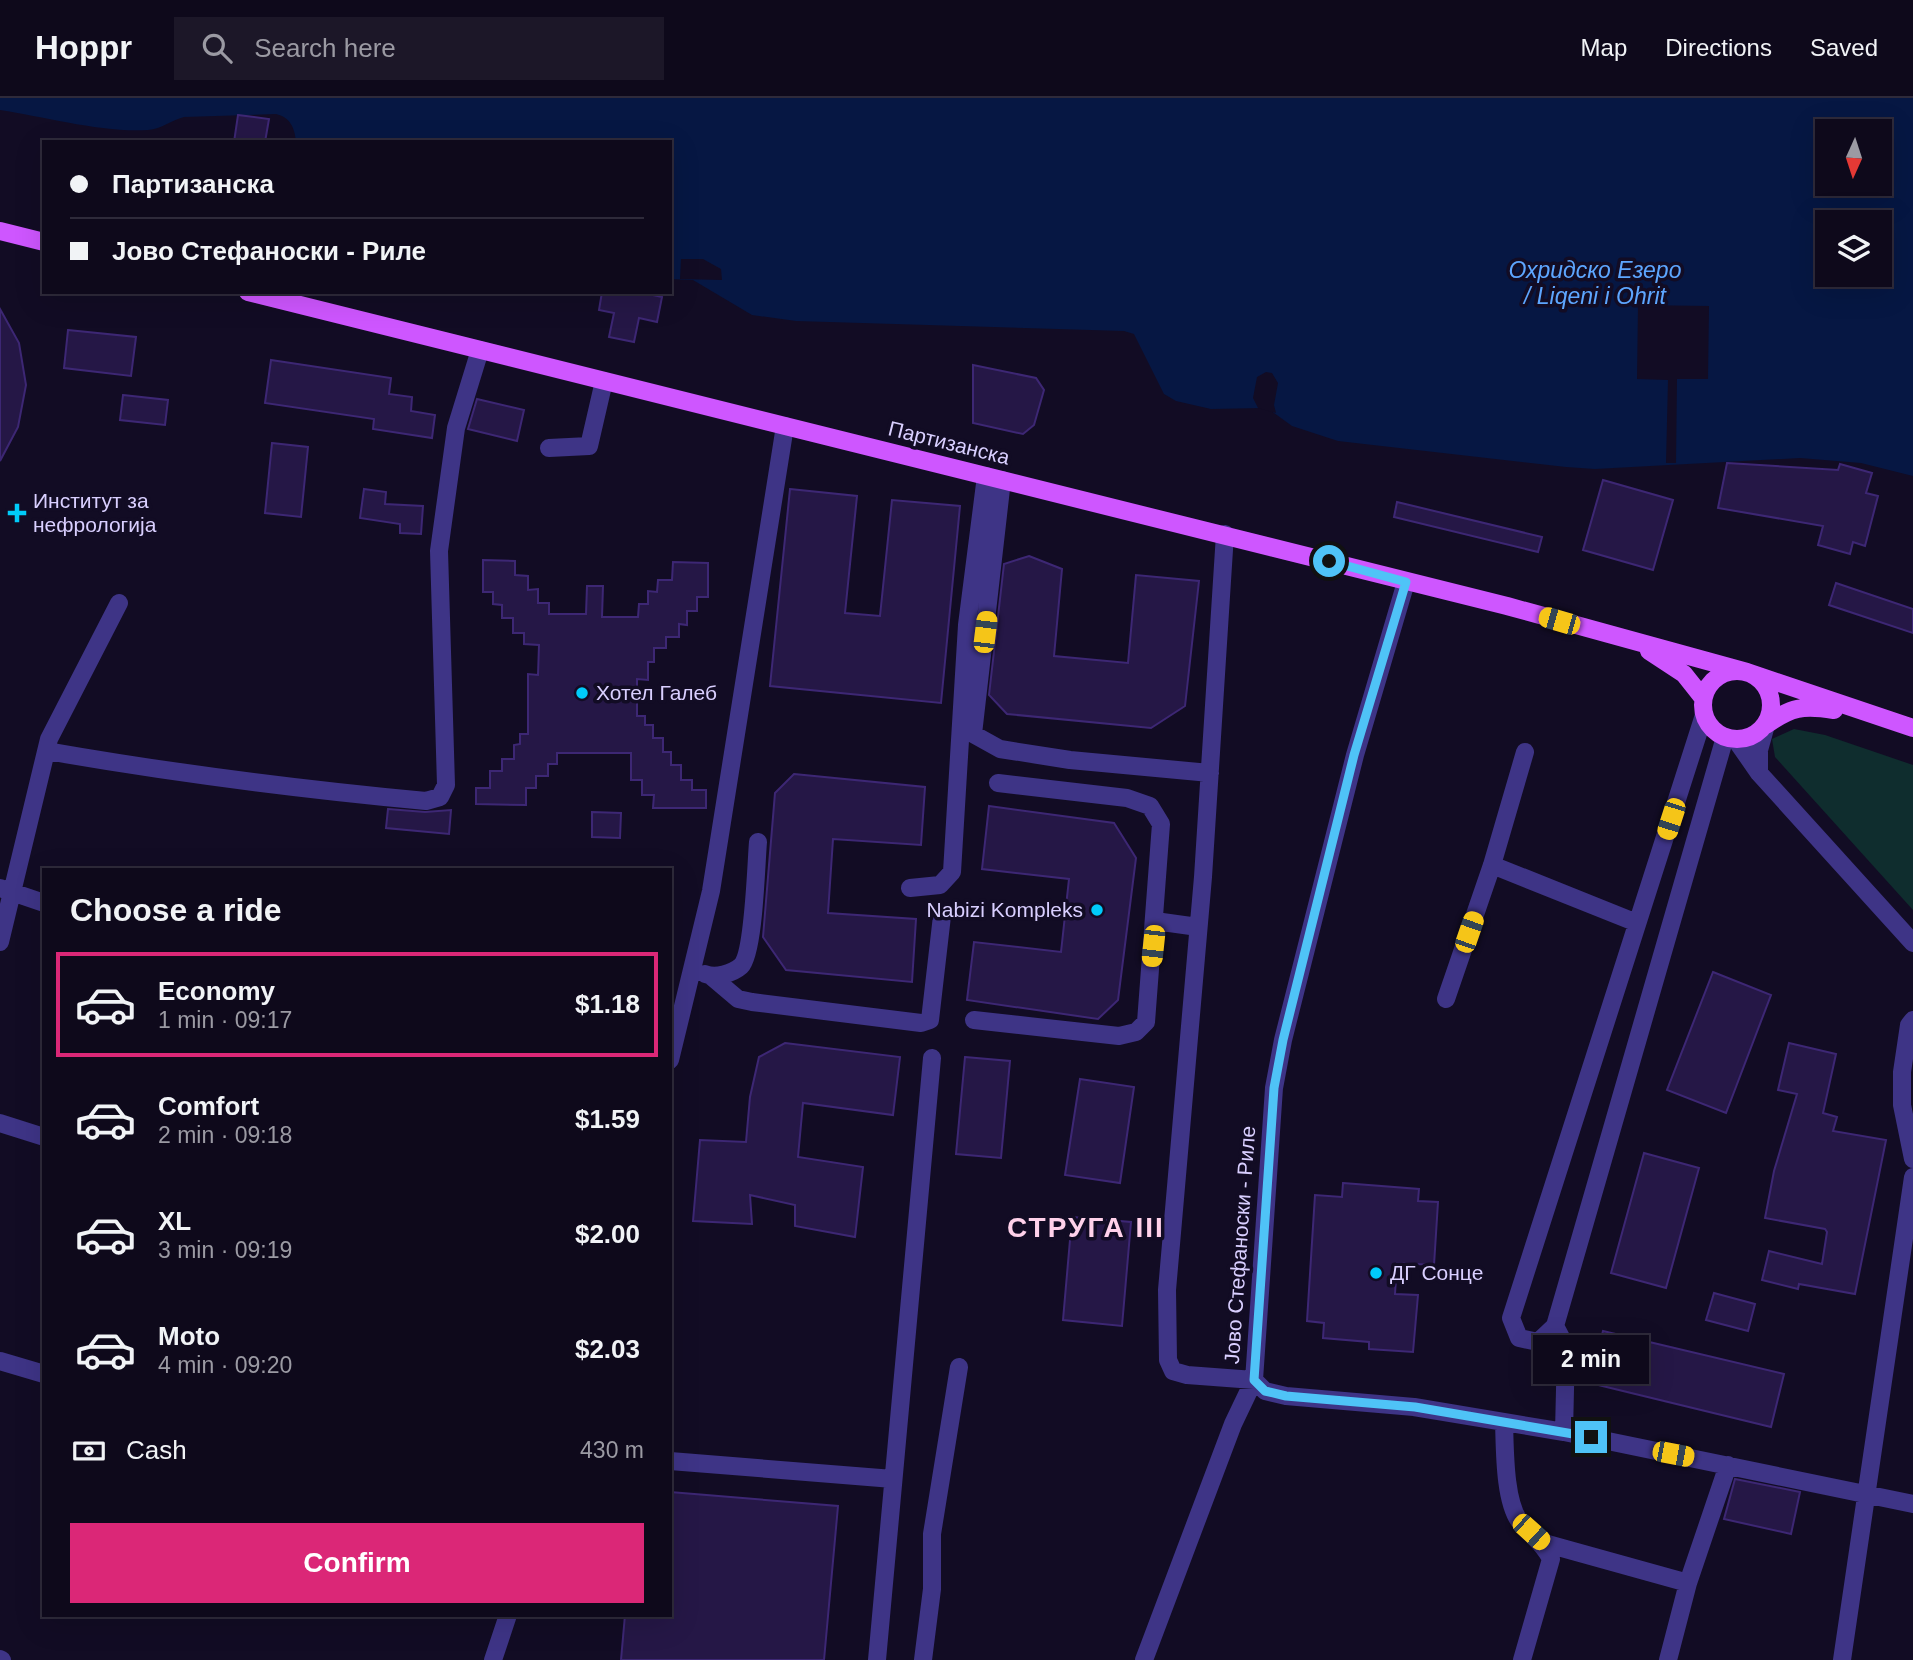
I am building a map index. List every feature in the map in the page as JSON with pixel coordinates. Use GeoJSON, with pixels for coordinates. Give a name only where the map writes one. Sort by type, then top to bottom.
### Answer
{"type":"FeatureCollection","features":[{"type":"Feature","properties":{"kind":"main road"},"geometry":{"type":"LineString","coordinates":[[0,231],[42,242]]}},
{"type":"Feature","properties":{"kind":"main road","name":"Партизанска"},"geometry":{"type":"LineString","coordinates":[[256,294],[1507,606],[1747,672],[1913,728]]}},
{"type":"Feature","properties":{"kind":"main road","name":"Партизанска"},"geometry":{"type":"LineString","coordinates":[[1637,643],[1684,674],[1704,707],[1712,729],[1730,738],[1752,736],[1786,711],[1809,706],[1877,715]]}},
{"type":"Feature","properties":{"kind":"main road"},"geometry":{"type":"LineString","coordinates":[[1704,707],[1708,686],[1719,676],[1735,670],[1747,672],[1765,684],[1771,697],[1772,711],[1766,725]]}},
{"type":"Feature","properties":{"kind":"street"},"geometry":{"type":"LineString","coordinates":[[47,751],[168,773],[285,788],[426,801],[440,797],[446,785],[439,551],[456,428],[480,350]]}},
{"type":"Feature","properties":{"kind":"street"},"geometry":{"type":"LineString","coordinates":[[549,449],[589,446],[604,381]]}},
{"type":"Feature","properties":{"kind":"street"},"geometry":{"type":"LineString","coordinates":[[672,1052],[711,891],[785,426]]}},
{"type":"Feature","properties":{"kind":"street"},"geometry":{"type":"LineString","coordinates":[[994,478],[973,734],[1000,749],[1070,760],[1210,773]]}},
{"type":"Feature","properties":{"kind":"street"},"geometry":{"type":"LineString","coordinates":[[910,888],[940,885],[952,872],[967,625],[994,478]]}},
{"type":"Feature","properties":{"kind":"street"},"geometry":{"type":"LineString","coordinates":[[1144,1660],[1233,1424],[1254,1380],[1187,1376],[1173,1371],[1168,1360],[1167,1290],[1210,773],[1225,534]]}},
{"type":"Feature","properties":{"kind":"street","name":"Јово Стефаноски - Риле"},"geometry":{"type":"LineString","coordinates":[[1406,582],[1354,755],[1283,1040],[1274,1088],[1254,1380],[1265,1391],[1286,1396],[1415,1407],[1564,1432],[1913,1504]]}},
{"type":"Feature","properties":{"kind":"street"},"geometry":{"type":"LineString","coordinates":[[0,942],[6,890],[50,739],[119,603]]}},
{"type":"Feature","properties":{"kind":"street"},"geometry":{"type":"LineString","coordinates":[[1704,707],[1511,1318],[1518,1338],[1538,1342],[1555,1326],[1730,738]]}},
{"type":"Feature","properties":{"kind":"street"},"geometry":{"type":"LineString","coordinates":[[1759,772],[1759,750],[1766,725]]}},
{"type":"Feature","properties":{"kind":"street"},"geometry":{"type":"LineString","coordinates":[[1730,738],[1913,943]]}},
{"type":"Feature","properties":{"kind":"street"},"geometry":{"type":"LineString","coordinates":[[1446,999],[1492,865],[1525,752]]}},
{"type":"Feature","properties":{"kind":"street"},"geometry":{"type":"LineString","coordinates":[[974,1020],[1119,1035],[1136,1032],[1146,1022],[1161,824],[1150,806],[1127,798],[998,783]]}},
{"type":"Feature","properties":{"kind":"street"},"geometry":{"type":"LineString","coordinates":[[712,977],[741,965],[749,949],[758,842]]}},
{"type":"Feature","properties":{"kind":"street"},"geometry":{"type":"LineString","coordinates":[[1492,865],[1637,923]]}},
{"type":"Feature","properties":{"kind":"street"},"geometry":{"type":"LineString","coordinates":[[6,890],[42,902]]}},
{"type":"Feature","properties":{"kind":"street"},"geometry":{"type":"LineString","coordinates":[[693,971],[712,977],[738,999],[752,1003],[920,1023],[930,1020],[942,915]]}},
{"type":"Feature","properties":{"kind":"street"},"geometry":{"type":"LineString","coordinates":[[1155,921],[1198,927]]}},
{"type":"Feature","properties":{"kind":"street"},"geometry":{"type":"LineString","coordinates":[[1913,1020],[1909,1025],[1902,1072],[1902,1105],[1913,1159]]}},
{"type":"Feature","properties":{"kind":"street"},"geometry":{"type":"LineString","coordinates":[[877,1660],[932,1058]]}},
{"type":"Feature","properties":{"kind":"street"},"geometry":{"type":"LineString","coordinates":[[0,1123],[42,1137]]}},
{"type":"Feature","properties":{"kind":"street"},"geometry":{"type":"LineString","coordinates":[[1842,1660],[1869,1496],[1913,1177]]}},
{"type":"Feature","properties":{"kind":"street"},"geometry":{"type":"LineString","coordinates":[[1555,1326],[1566,1347],[1564,1432]]}},
{"type":"Feature","properties":{"kind":"street"},"geometry":{"type":"LineString","coordinates":[[0,1361],[42,1373]]}},
{"type":"Feature","properties":{"kind":"street"},"geometry":{"type":"LineString","coordinates":[[923,1660],[932,1589],[932,1534],[959,1367]]}},
{"type":"Feature","properties":{"kind":"street"},"geometry":{"type":"LineString","coordinates":[[1504,1422],[1505,1473],[1519,1521],[1544,1543],[1551,1559],[1522,1660]]}},
{"type":"Feature","properties":{"kind":"street"},"geometry":{"type":"LineString","coordinates":[[672,1461],[893,1479]]}},
{"type":"Feature","properties":{"kind":"street"},"geometry":{"type":"LineString","coordinates":[[1668,1660],[1688,1583],[1728,1465]]}},
{"type":"Feature","properties":{"kind":"street"},"geometry":{"type":"LineString","coordinates":[[1544,1543],[1688,1583]]}},
{"type":"Feature","properties":{"kind":"street"},"geometry":{"type":"LineString","coordinates":[[493,1660],[507,1617]]}},
{"type":"Feature","properties":{"kind":"green space"},"geometry":{"type":"Polygon","coordinates":[[[1794,729],[1825,735],[1913,765],[1913,910],[1775,757],[1772,739],[1794,729]]]}},
{"type":"Feature","properties":{"kind":"water","name":"Охридско Езеро / Liqeni i Ohrit"},"geometry":{"type":"Polygon","coordinates":[[[0,98],[1913,98],[1913,476],[1861,463],[1800,458],[1595,469],[1338,441],[1292,426],[1270,410],[1262,408],[1211,409],[1176,401],[1164,394],[1134,334],[1124,331],[796,321],[752,315],[693,280],[672,279],[672,140],[296,140],[291,124],[276,114],[184,117],[153,129],[112,129],[0,110],[0,98]]]}},
{"type":"Feature","properties":{"kind":"pier"},"geometry":{"type":"Polygon","coordinates":[[[681,259],[703,259],[721,269],[722,280],[680,279],[681,259]]]}},
{"type":"Feature","properties":{"kind":"pier"},"geometry":{"type":"Polygon","coordinates":[[[1638,305],[1709,306],[1708,379],[1677,379],[1676,463],[1666,463],[1668,380],[1637,379],[1638,305]]]}},
{"type":"Feature","properties":{"kind":"pier"},"geometry":{"type":"Polygon","coordinates":[[[1266,372],[1272,373],[1278,383],[1274,405],[1276,413],[1258,408],[1253,398],[1257,377],[1266,372]]]}},
{"type":"Feature","properties":{"kind":"building"},"geometry":{"type":"Polygon","coordinates":[[[238,115],[269,119],[265,140],[234,140],[238,115]]]}},
{"type":"Feature","properties":{"kind":"building"},"geometry":{"type":"Polygon","coordinates":[[[602,294],[648,294],[662,297],[657,322],[639,318],[634,342],[609,337],[614,313],[599,310],[602,294]]]}},
{"type":"Feature","properties":{"kind":"building"},"geometry":{"type":"Polygon","coordinates":[[[0,309],[19,343],[26,385],[18,427],[0,461],[0,309]]]}},
{"type":"Feature","properties":{"kind":"building"},"geometry":{"type":"Polygon","coordinates":[[[68,330],[136,337],[131,376],[64,368],[68,330]]]}},
{"type":"Feature","properties":{"kind":"building"},"geometry":{"type":"Polygon","coordinates":[[[271,360],[391,378],[389,394],[412,397],[411,411],[435,415],[432,438],[373,429],[374,419],[265,403],[271,360]]]}},
{"type":"Feature","properties":{"kind":"building"},"geometry":{"type":"Polygon","coordinates":[[[973,365],[1036,378],[1044,390],[1034,425],[1023,434],[973,423],[973,365]]]}},
{"type":"Feature","properties":{"kind":"building"},"geometry":{"type":"Polygon","coordinates":[[[123,395],[168,400],[165,425],[120,420],[123,395]]]}},
{"type":"Feature","properties":{"kind":"building"},"geometry":{"type":"Polygon","coordinates":[[[477,399],[524,410],[517,441],[468,429],[477,399]]]}},
{"type":"Feature","properties":{"kind":"building"},"geometry":{"type":"Polygon","coordinates":[[[272,443],[308,447],[301,517],[265,513],[272,443]]]}},
{"type":"Feature","properties":{"kind":"building"},"geometry":{"type":"Polygon","coordinates":[[[1727,463],[1838,470],[1840,464],[1872,473],[1866,493],[1878,496],[1865,546],[1853,542],[1850,554],[1818,545],[1823,526],[1718,508],[1727,463]]]}},
{"type":"Feature","properties":{"kind":"building"},"geometry":{"type":"Polygon","coordinates":[[[1603,480],[1673,500],[1653,570],[1583,550],[1603,480]]]}},
{"type":"Feature","properties":{"kind":"building"},"geometry":{"type":"Polygon","coordinates":[[[364,489],[386,492],[385,504],[423,506],[421,534],[400,533],[400,524],[360,518],[364,489]]]}},
{"type":"Feature","properties":{"kind":"building"},"geometry":{"type":"Polygon","coordinates":[[[790,489],[857,496],[845,613],[880,616],[892,500],[960,506],[941,703],[770,686],[790,489]]]}},
{"type":"Feature","properties":{"kind":"building"},"geometry":{"type":"Polygon","coordinates":[[[1397,502],[1542,537],[1538,552],[1394,517],[1397,502]]]}},
{"type":"Feature","properties":{"kind":"building"},"geometry":{"type":"Polygon","coordinates":[[[1029,556],[1062,569],[1054,656],[1128,663],[1136,575],[1199,581],[1185,706],[1151,728],[1007,714],[989,695],[1004,564],[1029,556]]]}},
{"type":"Feature","properties":{"kind":"building","name":"Хотел Галеб"},"geometry":{"type":"Polygon","coordinates":[[[483,560],[515,561],[515,575],[528,576],[528,590],[538,589],[538,603],[549,603],[549,614],[586,614],[587,586],[603,586],[602,617],[638,617],[639,604],[648,604],[648,591],[657,592],[658,580],[672,580],[673,562],[708,563],[708,597],[697,597],[697,611],[687,611],[687,625],[679,624],[679,637],[666,637],[666,648],[654,648],[654,662],[648,662],[648,680],[637,679],[637,716],[645,716],[645,725],[653,725],[653,738],[663,738],[663,752],[671,752],[671,765],[681,765],[681,780],[692,780],[692,790],[706,790],[706,808],[653,808],[654,795],[642,795],[642,780],[631,780],[631,753],[557,753],[557,764],[548,764],[548,776],[536,776],[536,788],[526,788],[526,805],[476,804],[476,788],[490,788],[490,771],[502,771],[502,759],[514,759],[514,745],[520,744],[520,734],[528,734],[528,674],[538,675],[539,645],[524,644],[524,633],[513,633],[513,618],[502,618],[502,605],[493,604],[493,592],[483,592],[483,560]]]}},
{"type":"Feature","properties":{"kind":"building"},"geometry":{"type":"Polygon","coordinates":[[[1836,583],[1913,609],[1913,633],[1829,605],[1836,583]]]}},
{"type":"Feature","properties":{"kind":"building"},"geometry":{"type":"Polygon","coordinates":[[[794,774],[925,787],[921,845],[833,839],[828,913],[916,919],[912,982],[786,970],[763,937],[775,793],[794,774]]]}},
{"type":"Feature","properties":{"kind":"building","name":"Nabizi Kompleks"},"geometry":{"type":"Polygon","coordinates":[[[989,806],[1114,823],[1136,858],[1118,1000],[1098,1019],[967,1000],[974,942],[1061,952],[1069,879],[982,869],[989,806]]]}},
{"type":"Feature","properties":{"kind":"building"},"geometry":{"type":"Polygon","coordinates":[[[388,809],[425,812],[451,810],[449,834],[386,828],[388,809]]]}},
{"type":"Feature","properties":{"kind":"building"},"geometry":{"type":"Polygon","coordinates":[[[592,812],[621,813],[620,838],[592,837],[592,812]]]}},
{"type":"Feature","properties":{"kind":"building"},"geometry":{"type":"Polygon","coordinates":[[[1713,972],[1771,995],[1726,1113],[1667,1090],[1713,972]]]}},
{"type":"Feature","properties":{"kind":"building"},"geometry":{"type":"Polygon","coordinates":[[[785,1043],[900,1057],[893,1115],[803,1103],[798,1157],[863,1167],[855,1237],[795,1226],[795,1205],[750,1195],[752,1224],[693,1221],[700,1140],[746,1142],[750,1097],[759,1057],[785,1043]]]}},
{"type":"Feature","properties":{"kind":"building"},"geometry":{"type":"Polygon","coordinates":[[[1789,1043],[1836,1054],[1823,1113],[1837,1117],[1833,1131],[1886,1140],[1855,1294],[1799,1284],[1798,1289],[1762,1280],[1769,1251],[1822,1264],[1827,1232],[1825,1229],[1765,1218],[1774,1171],[1797,1094],[1778,1090],[1789,1043]]]}},
{"type":"Feature","properties":{"kind":"building"},"geometry":{"type":"Polygon","coordinates":[[[965,1057],[1010,1061],[1001,1158],[956,1154],[965,1057]]]}},
{"type":"Feature","properties":{"kind":"building"},"geometry":{"type":"Polygon","coordinates":[[[1080,1079],[1134,1087],[1120,1183],[1065,1175],[1080,1079]]]}},
{"type":"Feature","properties":{"kind":"building"},"geometry":{"type":"Polygon","coordinates":[[[1644,1153],[1699,1168],[1666,1288],[1611,1273],[1644,1153]]]}},
{"type":"Feature","properties":{"kind":"building"},"geometry":{"type":"Polygon","coordinates":[[[1343,1183],[1419,1189],[1418,1201],[1438,1202],[1434,1265],[1397,1263],[1395,1294],[1418,1295],[1413,1352],[1369,1349],[1369,1342],[1323,1338],[1324,1323],[1307,1321],[1315,1195],[1342,1197],[1343,1183]]]}},
{"type":"Feature","properties":{"kind":"building"},"geometry":{"type":"Polygon","coordinates":[[[1072,1217],[1131,1222],[1122,1326],[1063,1320],[1072,1217]]]}},
{"type":"Feature","properties":{"kind":"building"},"geometry":{"type":"Polygon","coordinates":[[[1714,1293],[1755,1304],[1748,1331],[1706,1320],[1714,1293]]]}},
{"type":"Feature","properties":{"kind":"building"},"geometry":{"type":"Polygon","coordinates":[[[1603,1331],[1784,1374],[1771,1427],[1590,1383],[1603,1331]]]}},
{"type":"Feature","properties":{"kind":"building"},"geometry":{"type":"Polygon","coordinates":[[[1735,1479],[1800,1492],[1791,1534],[1724,1519],[1735,1479]]]}},
{"type":"Feature","properties":{"kind":"building"},"geometry":{"type":"Polygon","coordinates":[[[672,1492],[838,1506],[824,1660],[621,1660],[625,1617],[672,1617],[672,1492]]]}},
{"type":"Feature","properties":{"kind":"place","name":"Институт за нефрологија"},"geometry":{"type":"Point","coordinates":[17,513]}},
{"type":"Feature","properties":{"kind":"place","name":"Хотел Галеб"},"geometry":{"type":"Point","coordinates":[582,693]}},
{"type":"Feature","properties":{"kind":"place","name":"Nabizi Kompleks"},"geometry":{"type":"Point","coordinates":[1097,910]}},
{"type":"Feature","properties":{"kind":"place","name":"ДГ Сонце"},"geometry":{"type":"Point","coordinates":[1376,1273]}},
{"type":"Feature","properties":{"kind":"district","name":"СТРУГА III"},"geometry":{"type":"Point","coordinates":[1086,1227]}},
{"type":"Feature","properties":{"kind":"route"},"geometry":{"type":"LineString","coordinates":[[1329,561],[1406,582],[1354,755],[1283,1040],[1274,1088],[1254,1380],[1265,1391],[1286,1396],[1415,1407],[1591,1437]]}}]}
